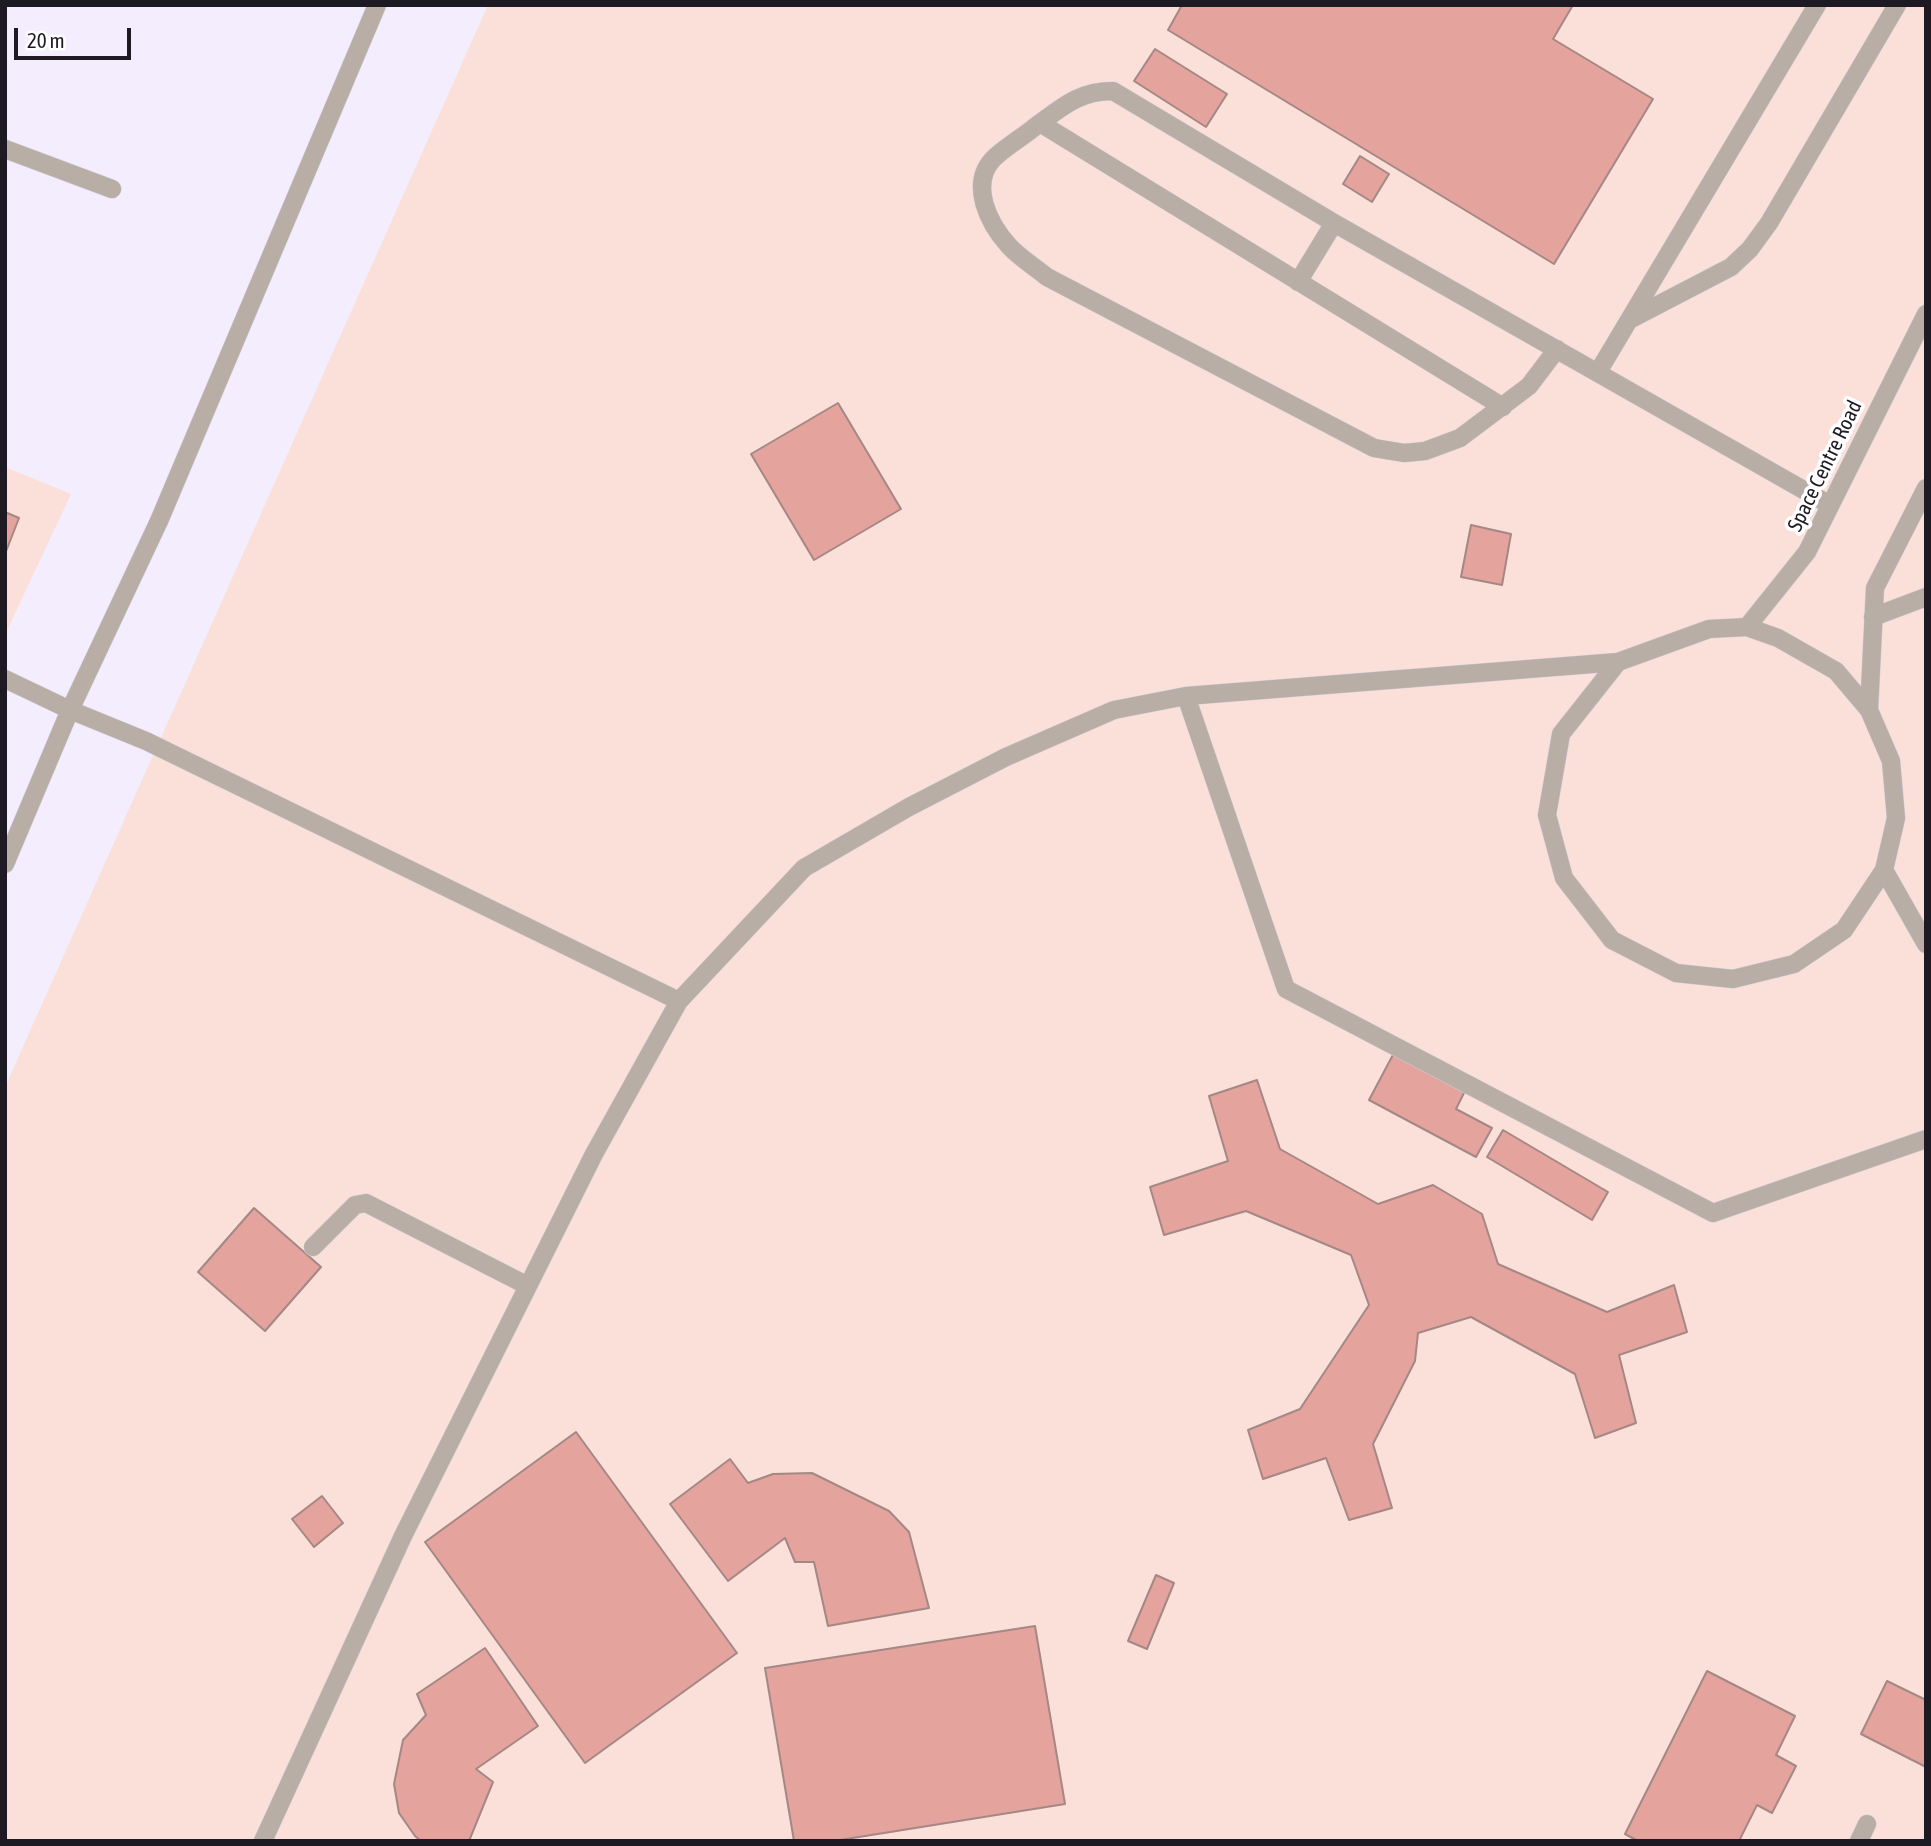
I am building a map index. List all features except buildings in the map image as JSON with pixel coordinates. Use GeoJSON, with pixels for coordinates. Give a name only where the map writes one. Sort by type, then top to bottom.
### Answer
{"type":"FeatureCollection","features":[{"type":"Feature","properties":{"kind":"lane"},"geometry":{"type":"LineString","coordinates":[[5,864],[70,710],[159,521],[377,5]]}},
{"type":"Feature","properties":{"kind":"lane"},"geometry":{"type":"LineString","coordinates":[[1598,372],[1817,5]]}},
{"type":"Feature","properties":{"kind":"lane"},"geometry":{"type":"LineString","coordinates":[[1629,320],[1731,267],[1750,249],[1769,223],[1896,5]]}},
{"type":"Feature","properties":{"kind":"lane"},"geometry":{"type":"LineString","coordinates":[[1557,349],[1530,386],[1461,439],[1424,451],[1404,453],[1374,448],[1047,277],[1010,246],[994,226],[981,195],[983,175],[993,159],[1068,103],[1093,91],[1113,91],[1334,223],[1598,372],[1830,505]]}},
{"type":"Feature","properties":{"kind":"lane"},"geometry":{"type":"LineString","coordinates":[[1040,123],[1503,407]]}},
{"type":"Feature","properties":{"kind":"lane"},"geometry":{"type":"LineString","coordinates":[[5,149],[112,189]]}},
{"type":"Feature","properties":{"kind":"lane"},"geometry":{"type":"LineString","coordinates":[[1298,282],[1334,223]]}},
{"type":"Feature","properties":{"kind":"lane","name":"Space Centre Road"},"geometry":{"type":"LineString","coordinates":[[1747,627],[1807,552],[1926,314]]}},
{"type":"Feature","properties":{"kind":"lane"},"geometry":{"type":"LineString","coordinates":[[1869,710],[1875,588],[1926,488]]}},
{"type":"Feature","properties":{"kind":"lane"},"geometry":{"type":"LineString","coordinates":[[1873,617],[1926,597]]}},
{"type":"Feature","properties":{"kind":"lane"},"geometry":{"type":"LineString","coordinates":[[263,1841],[403,1536],[594,1154],[680,1001],[804,869],[909,807],[1006,757],[1114,709],[1186,696],[1618,662],[1709,629],[1747,627],[1778,638],[1836,671],[1869,710],[1891,761],[1896,818],[1884,870],[1844,930],[1794,964],[1733,979],[1676,973],[1612,940],[1564,878],[1547,815],[1561,734],[1618,662]]}},
{"type":"Feature","properties":{"kind":"lane"},"geometry":{"type":"LineString","coordinates":[[5,679],[70,710],[146,741],[680,1001]]}},
{"type":"Feature","properties":{"kind":"lane"},"geometry":{"type":"LineString","coordinates":[[1186,696],[1286,989],[1713,1213],[1926,1139]]}},
{"type":"Feature","properties":{"kind":"lane"},"geometry":{"type":"LineString","coordinates":[[1884,870],[1926,944]]}},
{"type":"Feature","properties":{"kind":"lane"},"geometry":{"type":"LineString","coordinates":[[313,1247],[355,1205],[366,1203],[528,1286]]}},
{"type":"Feature","properties":{"kind":"lane"},"geometry":{"type":"LineString","coordinates":[[1858,1841],[1867,1824]]}},
{"type":"Feature","properties":{"kind":"shaded area"},"geometry":{"type":"Polygon","coordinates":[[[488,5],[1926,5],[1926,1841],[5,1841],[5,1087],[488,5]]]}},
{"type":"Feature","properties":{"kind":"shaded area"},"geometry":{"type":"Polygon","coordinates":[[[5,467],[71,494],[5,635],[5,467]]]}}]}
